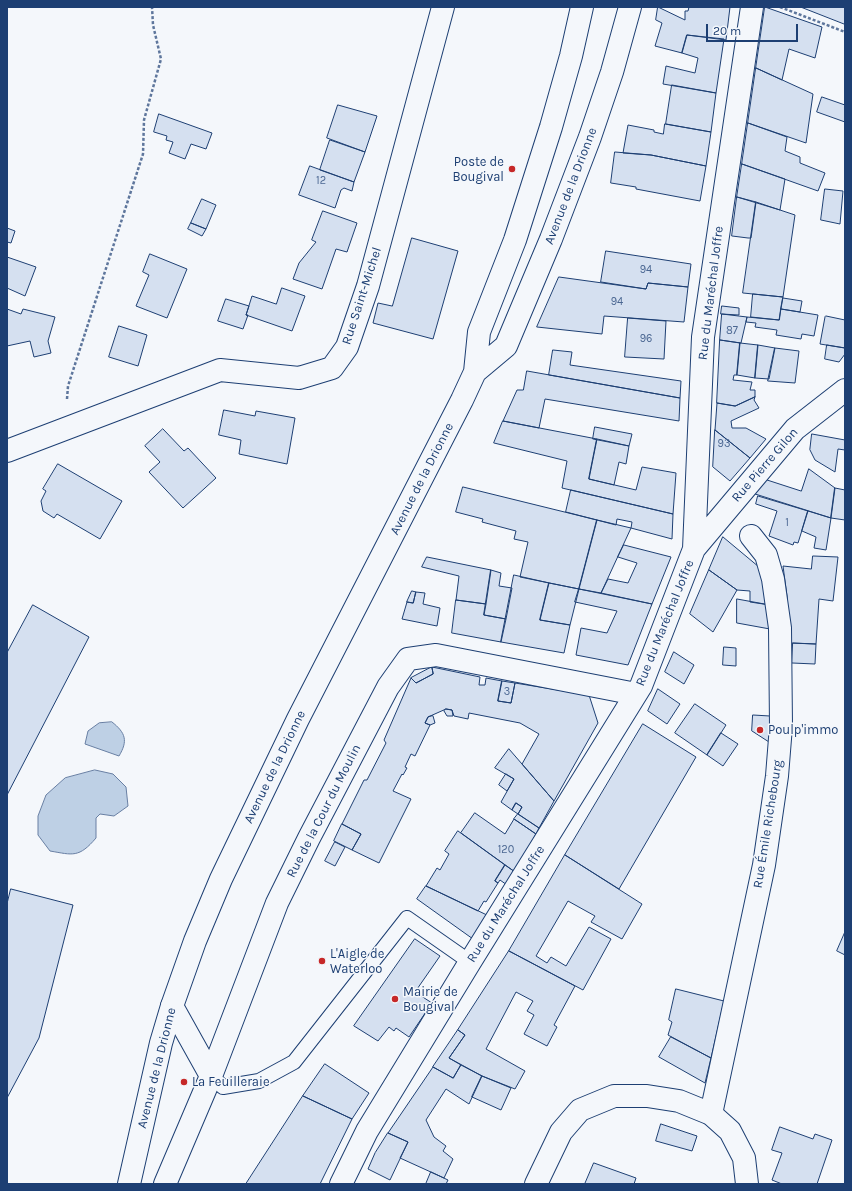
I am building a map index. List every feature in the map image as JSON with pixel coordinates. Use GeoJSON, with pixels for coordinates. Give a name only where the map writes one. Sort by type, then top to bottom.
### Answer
{"type":"FeatureCollection","features":[{"type":"Feature","properties":{"kind":"street","name":"Rue Saint-Michel"},"geometry":{"type":"LineString","coordinates":[[7,451],[220,370],[299,378],[332,368],[347,347],[368,286],[443,7]]}},
{"type":"Feature","properties":{"kind":"street","name":"Avenue de la Drionne"},"geometry":{"type":"LineString","coordinates":[[129,1184],[161,1043],[172,1006],[195,941],[221,879],[298,719],[475,372],[479,332],[515,240],[533,185],[571,56],[582,7]]}},
{"type":"Feature","properties":{"kind":"street","name":"Avenue de la Drionne"},"geometry":{"type":"LineString","coordinates":[[475,372],[506,346],[551,239],[590,137],[612,72],[630,7]]}},
{"type":"Feature","properties":{"kind":"street","name":"Rue du Maréchal Joffre"},"geometry":{"type":"LineString","coordinates":[[341,1184],[368,1131],[470,962],[641,686],[694,549],[703,337],[752,7]]}},
{"type":"Feature","properties":{"kind":"street","name":"Rue Pierre Gilon"},"geometry":{"type":"LineString","coordinates":[[694,549],[795,429],[845,390]]}},
{"type":"Feature","properties":{"kind":"street","name":"Rue Émile Richebourg"},"geometry":{"type":"LineString","coordinates":[[711,1114],[764,865],[777,776],[781,726],[780,628],[773,579],[766,556],[750,536]]}},
{"type":"Feature","properties":{"kind":"street","name":"Rue de la Cour du Moulin"},"geometry":{"type":"LineString","coordinates":[[165,1184],[211,1076],[277,903],[308,838],[388,687],[408,659],[436,655],[636,694]]}},
{"type":"Feature","properties":{"kind":"street"},"geometry":{"type":"LineString","coordinates":[[172,1006],[211,1076]]}},
{"type":"Feature","properties":{"kind":"street"},"geometry":{"type":"LineString","coordinates":[[536,1184],[561,1132],[580,1110],[614,1096],[646,1096],[679,1101],[711,1114],[730,1131],[744,1158],[747,1184]]}},
{"type":"Feature","properties":{"kind":"lane"},"geometry":{"type":"LineString","coordinates":[[211,1076],[223,1087],[259,1082],[294,1062],[407,918],[470,962]]}},
{"type":"Feature","properties":{"kind":"path"},"geometry":{"type":"LineString","coordinates":[[72,426],[67,410],[68,386],[143,154],[144,120],[161,59],[153,25],[152,7]]}},
{"type":"Feature","properties":{"kind":"path"},"geometry":{"type":"LineString","coordinates":[[780,7],[845,32]]}},
{"type":"Feature","properties":{"kind":"water"},"geometry":{"type":"Polygon","coordinates":[[[112,722],[123,734],[124,738],[124,746],[119,756],[85,744],[88,731],[99,723],[112,722]]]}},
{"type":"Feature","properties":{"kind":"water"},"geometry":{"type":"Polygon","coordinates":[[[95,770],[113,774],[126,787],[128,806],[114,816],[100,814],[96,818],[96,838],[80,852],[70,854],[50,851],[38,835],[38,816],[46,795],[65,778],[95,770]]]}},
{"type":"Feature","properties":{"kind":"building"},"geometry":{"type":"Polygon","coordinates":[[[658,7],[685,20],[685,11],[688,11],[689,7],[730,7],[726,40],[687,35],[682,53],[655,46],[662,23],[656,20],[658,7]]]}},
{"type":"Feature","properties":{"kind":"building"},"geometry":{"type":"Polygon","coordinates":[[[765,7],[822,27],[815,58],[789,49],[782,80],[756,68],[765,7]]]}},
{"type":"Feature","properties":{"kind":"building"},"geometry":{"type":"Polygon","coordinates":[[[801,7],[845,7],[845,24],[801,7]]]}},
{"type":"Feature","properties":{"kind":"building"},"geometry":{"type":"Polygon","coordinates":[[[687,35],[724,39],[716,93],[663,84],[666,66],[695,73],[698,58],[682,53],[687,35]]]}},
{"type":"Feature","properties":{"kind":"building"},"geometry":{"type":"Polygon","coordinates":[[[756,68],[813,94],[806,143],[748,123],[756,68]]]}},
{"type":"Feature","properties":{"kind":"building"},"geometry":{"type":"Polygon","coordinates":[[[672,85],[716,93],[711,132],[666,124],[672,85]]]}},
{"type":"Feature","properties":{"kind":"building"},"geometry":{"type":"Polygon","coordinates":[[[822,97],[845,105],[845,122],[817,112],[822,97]]]}},
{"type":"Feature","properties":{"kind":"building"},"geometry":{"type":"Polygon","coordinates":[[[338,105],[377,116],[365,152],[327,138],[338,105]]]}},
{"type":"Feature","properties":{"kind":"building"},"geometry":{"type":"Polygon","coordinates":[[[159,114],[212,133],[206,149],[191,144],[185,159],[169,153],[173,142],[166,140],[167,136],[154,132],[159,114]]]}},
{"type":"Feature","properties":{"kind":"building"},"geometry":{"type":"Polygon","coordinates":[[[748,123],[787,137],[785,151],[800,157],[800,163],[825,173],[818,191],[742,164],[748,123]]]}},
{"type":"Feature","properties":{"kind":"building"},"geometry":{"type":"Polygon","coordinates":[[[665,124],[711,132],[706,166],[651,155],[623,153],[628,125],[654,130],[654,132],[663,134],[665,124]]]}},
{"type":"Feature","properties":{"kind":"building"},"geometry":{"type":"Polygon","coordinates":[[[330,140],[365,152],[354,182],[320,170],[330,140]]]}},
{"type":"Feature","properties":{"kind":"building"},"geometry":{"type":"Polygon","coordinates":[[[615,152],[651,155],[706,166],[700,201],[611,183],[615,152]]]}},
{"type":"Feature","properties":{"kind":"building"},"geometry":{"type":"Polygon","coordinates":[[[742,164],[785,179],[780,210],[737,197],[742,164]]]}},
{"type":"Feature","properties":{"kind":"building"},"geometry":{"type":"Polygon","coordinates":[[[310,166],[354,182],[352,191],[344,188],[341,190],[335,208],[299,195],[310,166]]]}},
{"type":"Feature","properties":{"kind":"building"},"geometry":{"type":"Polygon","coordinates":[[[825,189],[843,191],[840,224],[821,220],[825,189]]]}},
{"type":"Feature","properties":{"kind":"building"},"geometry":{"type":"Polygon","coordinates":[[[737,197],[756,202],[751,238],[732,236],[737,197]]]}},
{"type":"Feature","properties":{"kind":"building"},"geometry":{"type":"Polygon","coordinates":[[[202,199],[216,205],[206,229],[191,223],[202,199]]]}},
{"type":"Feature","properties":{"kind":"building"},"geometry":{"type":"Polygon","coordinates":[[[756,202],[795,215],[783,297],[743,293],[756,202]]]}},
{"type":"Feature","properties":{"kind":"building"},"geometry":{"type":"Polygon","coordinates":[[[323,211],[357,223],[347,252],[336,249],[322,289],[293,279],[299,263],[316,242],[312,240],[323,211]]]}},
{"type":"Feature","properties":{"kind":"building"},"geometry":{"type":"Polygon","coordinates":[[[191,223],[206,229],[202,236],[188,229],[191,223]]]}},
{"type":"Feature","properties":{"kind":"building"},"geometry":{"type":"Polygon","coordinates":[[[7,228],[15,231],[11,243],[7,242],[7,228]]]}},
{"type":"Feature","properties":{"kind":"building"},"geometry":{"type":"Polygon","coordinates":[[[412,238],[458,251],[433,339],[373,323],[378,303],[392,306],[412,238]]]}},
{"type":"Feature","properties":{"kind":"building"},"geometry":{"type":"Polygon","coordinates":[[[606,251],[691,264],[688,287],[648,283],[646,289],[601,282],[606,251]]]}},
{"type":"Feature","properties":{"kind":"building"},"geometry":{"type":"Polygon","coordinates":[[[150,254],[187,269],[167,318],[136,306],[149,275],[143,272],[150,254]]]}},
{"type":"Feature","properties":{"kind":"building"},"geometry":{"type":"Polygon","coordinates":[[[7,257],[36,267],[25,296],[7,288],[7,257]]]}},
{"type":"Feature","properties":{"kind":"building"},"geometry":{"type":"Polygon","coordinates":[[[559,277],[646,289],[648,283],[688,287],[684,322],[604,316],[602,334],[537,327],[559,277]]]}},
{"type":"Feature","properties":{"kind":"building"},"geometry":{"type":"Polygon","coordinates":[[[282,288],[305,296],[292,331],[246,315],[252,296],[276,304],[282,288]]]}},
{"type":"Feature","properties":{"kind":"building"},"geometry":{"type":"Polygon","coordinates":[[[753,294],[783,297],[779,320],[751,317],[753,294]]]}},
{"type":"Feature","properties":{"kind":"building"},"geometry":{"type":"Polygon","coordinates":[[[783,298],[802,301],[800,312],[781,309],[783,298]]]}},
{"type":"Feature","properties":{"kind":"building"},"geometry":{"type":"Polygon","coordinates":[[[226,299],[249,306],[246,315],[248,315],[243,329],[218,321],[226,299]]]}},
{"type":"Feature","properties":{"kind":"building"},"geometry":{"type":"Polygon","coordinates":[[[722,306],[739,308],[739,315],[721,314],[722,306]]]}},
{"type":"Feature","properties":{"kind":"building"},"geometry":{"type":"Polygon","coordinates":[[[7,309],[21,314],[23,309],[55,317],[48,341],[51,353],[34,357],[30,341],[7,346],[7,309]]]}},
{"type":"Feature","properties":{"kind":"building"},"geometry":{"type":"Polygon","coordinates":[[[781,309],[818,315],[814,336],[802,334],[801,339],[776,335],[777,330],[755,327],[756,323],[746,322],[747,317],[779,320],[781,309]]]}},
{"type":"Feature","properties":{"kind":"building"},"geometry":{"type":"Polygon","coordinates":[[[722,314],[747,317],[741,343],[720,340],[722,314]]]}},
{"type":"Feature","properties":{"kind":"building"},"geometry":{"type":"Polygon","coordinates":[[[826,316],[845,320],[845,348],[820,344],[826,316]]]}},
{"type":"Feature","properties":{"kind":"building"},"geometry":{"type":"Polygon","coordinates":[[[628,318],[666,321],[664,359],[625,357],[628,318]]]}},
{"type":"Feature","properties":{"kind":"building"},"geometry":{"type":"Polygon","coordinates":[[[119,326],[147,335],[138,366],[109,357],[119,326]]]}},
{"type":"Feature","properties":{"kind":"building"},"geometry":{"type":"Polygon","coordinates":[[[720,340],[740,343],[737,375],[734,375],[733,380],[752,382],[750,390],[755,390],[755,397],[735,406],[717,403],[720,340]]]}},
{"type":"Feature","properties":{"kind":"building"},"geometry":{"type":"Polygon","coordinates":[[[740,343],[758,345],[755,378],[737,375],[740,343]]]}},
{"type":"Feature","properties":{"kind":"building"},"geometry":{"type":"Polygon","coordinates":[[[758,345],[775,348],[769,379],[755,378],[758,345]]]}},
{"type":"Feature","properties":{"kind":"building"},"geometry":{"type":"Polygon","coordinates":[[[827,345],[845,348],[845,354],[839,362],[825,359],[827,345]]]}},
{"type":"Feature","properties":{"kind":"building"},"geometry":{"type":"Polygon","coordinates":[[[775,348],[799,351],[795,383],[768,381],[775,348]]]}},
{"type":"Feature","properties":{"kind":"building"},"geometry":{"type":"Polygon","coordinates":[[[553,350],[572,352],[570,365],[681,381],[680,398],[549,375],[553,350]]]}},
{"type":"Feature","properties":{"kind":"building"},"geometry":{"type":"Polygon","coordinates":[[[527,371],[680,398],[679,421],[545,399],[539,428],[503,421],[517,390],[523,390],[527,371]]]}},
{"type":"Feature","properties":{"kind":"building"},"geometry":{"type":"Polygon","coordinates":[[[755,397],[754,400],[759,408],[731,421],[732,428],[746,428],[766,439],[750,458],[715,430],[717,403],[735,406],[755,397]]]}},
{"type":"Feature","properties":{"kind":"building"},"geometry":{"type":"Polygon","coordinates":[[[224,410],[255,416],[256,411],[295,418],[287,464],[239,454],[241,440],[219,435],[224,410]]]}},
{"type":"Feature","properties":{"kind":"building"},"geometry":{"type":"Polygon","coordinates":[[[503,421],[597,439],[589,479],[636,490],[642,467],[676,473],[673,514],[562,488],[567,461],[494,443],[503,421]]]}},
{"type":"Feature","properties":{"kind":"building"},"geometry":{"type":"Polygon","coordinates":[[[595,427],[632,434],[629,446],[593,439],[595,427]]]}},
{"type":"Feature","properties":{"kind":"building"},"geometry":{"type":"Polygon","coordinates":[[[163,429],[184,451],[188,448],[216,478],[183,508],[149,472],[160,462],[145,446],[163,429]]]}},
{"type":"Feature","properties":{"kind":"building"},"geometry":{"type":"Polygon","coordinates":[[[715,430],[750,458],[730,481],[713,467],[715,430]]]}},
{"type":"Feature","properties":{"kind":"building"},"geometry":{"type":"Polygon","coordinates":[[[812,434],[845,440],[845,450],[838,449],[835,472],[815,460],[810,450],[812,434]]]}},
{"type":"Feature","properties":{"kind":"building"},"geometry":{"type":"Polygon","coordinates":[[[597,439],[629,446],[626,464],[619,462],[614,485],[589,479],[597,439]]]}},
{"type":"Feature","properties":{"kind":"building"},"geometry":{"type":"Polygon","coordinates":[[[58,464],[122,501],[100,539],[57,514],[54,518],[43,511],[41,501],[46,491],[43,489],[58,464]]]}},
{"type":"Feature","properties":{"kind":"building"},"geometry":{"type":"Polygon","coordinates":[[[809,469],[835,488],[831,518],[752,493],[764,479],[801,491],[809,469]]]}},
{"type":"Feature","properties":{"kind":"building"},"geometry":{"type":"Polygon","coordinates":[[[463,487],[597,520],[579,589],[520,577],[528,542],[514,539],[516,531],[482,522],[483,519],[456,512],[463,487]]]}},
{"type":"Feature","properties":{"kind":"building"},"geometry":{"type":"Polygon","coordinates":[[[835,488],[845,490],[845,520],[831,518],[835,488]]]}},
{"type":"Feature","properties":{"kind":"building"},"geometry":{"type":"Polygon","coordinates":[[[571,490],[673,514],[672,539],[631,528],[632,522],[617,519],[616,525],[566,512],[571,490]]]}},
{"type":"Feature","properties":{"kind":"building"},"geometry":{"type":"Polygon","coordinates":[[[758,496],[808,511],[798,543],[794,542],[793,545],[769,536],[777,511],[756,504],[758,496]]]}},
{"type":"Feature","properties":{"kind":"building"},"geometry":{"type":"Polygon","coordinates":[[[808,511],[831,518],[826,550],[814,548],[816,537],[802,531],[808,511]]]}},
{"type":"Feature","properties":{"kind":"building"},"geometry":{"type":"Polygon","coordinates":[[[597,520],[631,528],[601,593],[579,589],[597,520]]]}},
{"type":"Feature","properties":{"kind":"building"},"geometry":{"type":"Polygon","coordinates":[[[723,537],[759,567],[770,605],[750,602],[750,591],[737,590],[709,570],[723,537]]]}},
{"type":"Feature","properties":{"kind":"building"},"geometry":{"type":"Polygon","coordinates":[[[624,545],[671,557],[652,604],[601,593],[608,579],[628,583],[637,563],[618,557],[624,545]]]}},
{"type":"Feature","properties":{"kind":"building"},"geometry":{"type":"Polygon","coordinates":[[[813,556],[838,557],[833,601],[819,599],[816,644],[789,643],[787,596],[783,566],[811,569],[813,556]]]}},
{"type":"Feature","properties":{"kind":"building"},"geometry":{"type":"Polygon","coordinates":[[[427,557],[491,570],[486,604],[456,600],[459,576],[422,567],[427,557]]]}},
{"type":"Feature","properties":{"kind":"building"},"geometry":{"type":"Polygon","coordinates":[[[491,570],[501,573],[499,586],[512,588],[506,619],[484,615],[491,570]]]}},
{"type":"Feature","properties":{"kind":"building"},"geometry":{"type":"Polygon","coordinates":[[[709,570],[737,590],[713,632],[690,614],[709,570]]]}},
{"type":"Feature","properties":{"kind":"building"},"geometry":{"type":"Polygon","coordinates":[[[514,575],[549,583],[540,620],[570,625],[564,653],[501,642],[514,575]]]}},
{"type":"Feature","properties":{"kind":"building"},"geometry":{"type":"Polygon","coordinates":[[[549,583],[579,589],[570,625],[540,620],[549,583]]]}},
{"type":"Feature","properties":{"kind":"building"},"geometry":{"type":"Polygon","coordinates":[[[579,589],[652,604],[628,665],[576,655],[581,628],[607,633],[617,611],[575,602],[579,589]]]}},
{"type":"Feature","properties":{"kind":"building"},"geometry":{"type":"Polygon","coordinates":[[[412,591],[416,592],[413,603],[407,602],[412,591]]]}},
{"type":"Feature","properties":{"kind":"building"},"geometry":{"type":"Polygon","coordinates":[[[416,592],[425,593],[423,604],[440,608],[437,626],[402,619],[407,602],[413,603],[416,592]]]}},
{"type":"Feature","properties":{"kind":"building"},"geometry":{"type":"Polygon","coordinates":[[[737,599],[770,605],[770,629],[737,623],[737,599]]]}},
{"type":"Feature","properties":{"kind":"building"},"geometry":{"type":"Polygon","coordinates":[[[456,600],[486,604],[484,615],[506,619],[501,642],[452,633],[456,600]]]}},
{"type":"Feature","properties":{"kind":"building"},"geometry":{"type":"Polygon","coordinates":[[[33,605],[89,637],[7,795],[7,653],[33,605]]]}},
{"type":"Feature","properties":{"kind":"building"},"geometry":{"type":"Polygon","coordinates":[[[793,643],[816,644],[815,664],[792,663],[793,643]]]}},
{"type":"Feature","properties":{"kind":"building"},"geometry":{"type":"Polygon","coordinates":[[[724,647],[736,648],[736,666],[723,665],[724,647]]]}},
{"type":"Feature","properties":{"kind":"building"},"geometry":{"type":"Polygon","coordinates":[[[674,652],[694,665],[684,684],[665,672],[674,652]]]}},
{"type":"Feature","properties":{"kind":"building"},"geometry":{"type":"Polygon","coordinates":[[[432,667],[480,677],[479,685],[485,685],[486,678],[502,681],[498,701],[511,703],[515,683],[589,695],[598,723],[554,801],[522,764],[539,734],[520,723],[469,713],[468,719],[454,716],[452,710],[446,709],[428,717],[425,723],[430,725],[415,756],[411,754],[405,767],[407,768],[393,791],[411,799],[379,863],[352,850],[361,834],[342,824],[364,780],[367,780],[386,743],[384,740],[411,678],[416,683],[433,674],[432,667]]]}},
{"type":"Feature","properties":{"kind":"building"},"geometry":{"type":"Polygon","coordinates":[[[432,667],[433,674],[416,683],[411,678],[432,667]]]}},
{"type":"Feature","properties":{"kind":"building"},"geometry":{"type":"Polygon","coordinates":[[[502,681],[515,683],[511,703],[498,701],[502,681]]]}},
{"type":"Feature","properties":{"kind":"building"},"geometry":{"type":"Polygon","coordinates":[[[658,689],[680,704],[667,724],[648,711],[658,689]]]}},
{"type":"Feature","properties":{"kind":"building"},"geometry":{"type":"Polygon","coordinates":[[[695,704],[726,725],[707,755],[675,733],[695,704]]]}},
{"type":"Feature","properties":{"kind":"building"},"geometry":{"type":"Polygon","coordinates":[[[446,709],[452,710],[453,716],[447,716],[444,711],[446,709]]]}},
{"type":"Feature","properties":{"kind":"building"},"geometry":{"type":"Polygon","coordinates":[[[753,715],[770,716],[769,742],[752,731],[753,715]]]}},
{"type":"Feature","properties":{"kind":"building"},"geometry":{"type":"Polygon","coordinates":[[[433,716],[435,723],[430,725],[425,723],[428,717],[433,716]]]}},
{"type":"Feature","properties":{"kind":"building"},"geometry":{"type":"Polygon","coordinates":[[[643,724],[696,757],[619,889],[565,855],[643,724]]]}},
{"type":"Feature","properties":{"kind":"building"},"geometry":{"type":"Polygon","coordinates":[[[721,733],[738,744],[723,766],[707,755],[721,733]]]}},
{"type":"Feature","properties":{"kind":"building"},"geometry":{"type":"Polygon","coordinates":[[[509,749],[554,801],[539,828],[518,814],[522,807],[516,803],[512,810],[501,802],[514,779],[495,768],[509,749]]]}},
{"type":"Feature","properties":{"kind":"building"},"geometry":{"type":"Polygon","coordinates":[[[506,774],[514,779],[507,791],[499,785],[506,774]]]}},
{"type":"Feature","properties":{"kind":"building"},"geometry":{"type":"Polygon","coordinates":[[[516,803],[522,807],[518,814],[512,810],[516,803]]]}},
{"type":"Feature","properties":{"kind":"building"},"geometry":{"type":"Polygon","coordinates":[[[475,813],[505,834],[514,819],[536,834],[515,872],[461,833],[475,813]]]}},
{"type":"Feature","properties":{"kind":"building"},"geometry":{"type":"Polygon","coordinates":[[[518,814],[539,828],[536,834],[514,819],[518,814]]]}},
{"type":"Feature","properties":{"kind":"building"},"geometry":{"type":"Polygon","coordinates":[[[342,824],[361,834],[352,850],[334,841],[342,824]]]}},
{"type":"Feature","properties":{"kind":"building"},"geometry":{"type":"Polygon","coordinates":[[[458,831],[505,865],[495,881],[498,883],[486,902],[484,901],[478,911],[426,886],[437,868],[440,870],[449,854],[445,851],[458,831]]]}},
{"type":"Feature","properties":{"kind":"building"},"geometry":{"type":"Polygon","coordinates":[[[335,842],[345,847],[335,866],[325,861],[335,842]]]}},
{"type":"Feature","properties":{"kind":"building"},"geometry":{"type":"Polygon","coordinates":[[[565,855],[642,904],[622,939],[591,922],[595,916],[568,901],[536,956],[547,963],[551,957],[566,966],[589,927],[611,939],[583,990],[509,951],[565,855]]]}},
{"type":"Feature","properties":{"kind":"building"},"geometry":{"type":"Polygon","coordinates":[[[505,865],[515,872],[507,885],[500,880],[498,883],[495,881],[505,865]]]}},
{"type":"Feature","properties":{"kind":"building"},"geometry":{"type":"Polygon","coordinates":[[[426,886],[489,916],[473,939],[417,899],[426,886]]]}},
{"type":"Feature","properties":{"kind":"building"},"geometry":{"type":"Polygon","coordinates":[[[11,889],[73,905],[39,1038],[7,1098],[7,904],[11,889]]]}},
{"type":"Feature","properties":{"kind":"building"},"geometry":{"type":"Polygon","coordinates":[[[845,932],[845,955],[837,951],[845,932]]]}},
{"type":"Feature","properties":{"kind":"building"},"geometry":{"type":"Polygon","coordinates":[[[415,939],[440,956],[415,992],[432,1003],[409,1037],[396,1028],[394,1031],[389,1027],[378,1041],[354,1026],[415,939]]]}},
{"type":"Feature","properties":{"kind":"building"},"geometry":{"type":"Polygon","coordinates":[[[509,951],[575,986],[554,1025],[557,1027],[547,1046],[524,1034],[534,1015],[527,1011],[533,1001],[516,992],[486,1049],[525,1071],[515,1089],[482,1076],[449,1058],[465,1035],[458,1030],[509,951]]]}},
{"type":"Feature","properties":{"kind":"building"},"geometry":{"type":"Polygon","coordinates":[[[676,989],[724,1001],[711,1058],[668,1035],[672,1022],[669,1020],[676,989]]]}},
{"type":"Feature","properties":{"kind":"building"},"geometry":{"type":"Polygon","coordinates":[[[458,1030],[465,1035],[449,1058],[461,1065],[453,1078],[433,1067],[458,1030]]]}},
{"type":"Feature","properties":{"kind":"building"},"geometry":{"type":"Polygon","coordinates":[[[671,1037],[711,1058],[705,1083],[659,1057],[671,1037]]]}},
{"type":"Feature","properties":{"kind":"building"},"geometry":{"type":"Polygon","coordinates":[[[325,1064],[369,1093],[352,1119],[303,1096],[325,1064]]]}},
{"type":"Feature","properties":{"kind":"building"},"geometry":{"type":"Polygon","coordinates":[[[461,1065],[482,1076],[469,1104],[446,1089],[426,1120],[434,1137],[446,1146],[443,1151],[453,1159],[444,1178],[400,1158],[408,1142],[388,1133],[433,1067],[453,1078],[461,1065]]]}},
{"type":"Feature","properties":{"kind":"building"},"geometry":{"type":"Polygon","coordinates":[[[482,1076],[511,1088],[501,1110],[472,1097],[482,1076]]]}},
{"type":"Feature","properties":{"kind":"building"},"geometry":{"type":"Polygon","coordinates":[[[303,1096],[352,1119],[320,1184],[246,1184],[303,1096]]]}},
{"type":"Feature","properties":{"kind":"building"},"geometry":{"type":"Polygon","coordinates":[[[661,1124],[697,1136],[692,1151],[656,1141],[661,1124]]]}},
{"type":"Feature","properties":{"kind":"building"},"geometry":{"type":"Polygon","coordinates":[[[780,1127],[813,1139],[815,1134],[832,1140],[817,1184],[782,1184],[772,1180],[782,1153],[772,1150],[780,1127]]]}},
{"type":"Feature","properties":{"kind":"building"},"geometry":{"type":"Polygon","coordinates":[[[388,1133],[408,1142],[390,1180],[368,1169],[375,1153],[388,1133]]]}},
{"type":"Feature","properties":{"kind":"building"},"geometry":{"type":"Polygon","coordinates":[[[594,1163],[636,1178],[634,1184],[585,1184],[594,1163]]]}},
{"type":"Feature","properties":{"kind":"building"},"geometry":{"type":"Polygon","coordinates":[[[431,1172],[448,1180],[446,1184],[426,1184],[431,1172]]]}},
{"type":"Feature","properties":{"kind":"place","name":"Poste de Bougival"},"geometry":{"type":"Point","coordinates":[512,169]}},
{"type":"Feature","properties":{"kind":"place","name":"Poulp'immo"},"geometry":{"type":"Point","coordinates":[760,730]}},
{"type":"Feature","properties":{"kind":"place","name":"L'Aigle de Waterloo"},"geometry":{"type":"Point","coordinates":[322,961]}},
{"type":"Feature","properties":{"kind":"place","name":"Mairie de Bougival"},"geometry":{"type":"Point","coordinates":[395,999]}},
{"type":"Feature","properties":{"kind":"place","name":"La Feuilleraie"},"geometry":{"type":"Point","coordinates":[184,1082]}}]}
